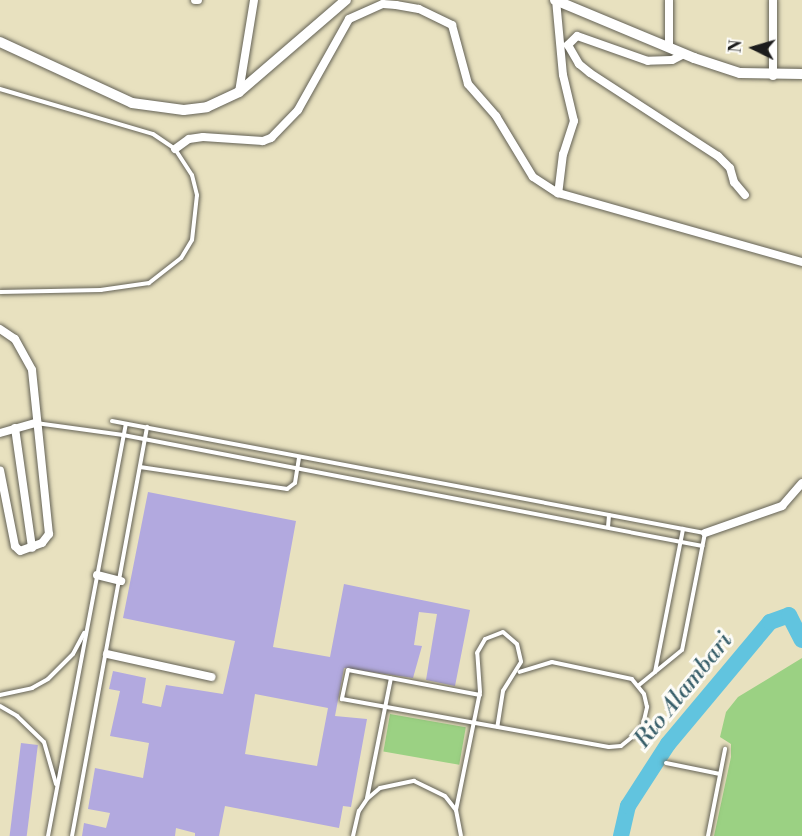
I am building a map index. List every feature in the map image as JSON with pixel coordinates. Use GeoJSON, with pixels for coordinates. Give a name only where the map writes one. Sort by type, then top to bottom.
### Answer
{"type":"FeatureCollection","features":[{"type":"Feature","properties":{"kind":"main road"},"geometry":{"type":"LineString","coordinates":[[0,42],[132,103],[196,109],[216,104],[239,92],[345,0]]}},
{"type":"Feature","properties":{"kind":"main road"},"geometry":{"type":"LineString","coordinates":[[555,0],[684,54],[740,73],[773,76],[802,74]]}},
{"type":"Feature","properties":{"kind":"street"},"geometry":{"type":"LineString","coordinates":[[239,92],[254,0]]}},
{"type":"Feature","properties":{"kind":"street"},"geometry":{"type":"LineString","coordinates":[[555,0],[563,75],[574,121],[563,154],[558,193]]}},
{"type":"Feature","properties":{"kind":"street"},"geometry":{"type":"LineString","coordinates":[[669,0],[669,47]]}},
{"type":"Feature","properties":{"kind":"street"},"geometry":{"type":"LineString","coordinates":[[773,0],[773,76]]}},
{"type":"Feature","properties":{"kind":"street"},"geometry":{"type":"LineString","coordinates":[[175,148],[189,139],[203,137],[263,141],[271,138],[298,110],[349,19],[382,4],[419,9],[452,25],[468,84],[512,139],[533,177],[558,193],[802,262]]}},
{"type":"Feature","properties":{"kind":"street"},"geometry":{"type":"LineString","coordinates":[[684,54],[672,60],[648,61],[577,36],[568,45],[579,64],[590,73],[718,156],[730,168],[734,182],[745,195]]}},
{"type":"Feature","properties":{"kind":"street"},"geometry":{"type":"LineString","coordinates":[[0,329],[15,339],[28,358],[49,534],[45,541],[32,548],[20,551],[12,539],[0,470]]}},
{"type":"Feature","properties":{"kind":"street"},"geometry":{"type":"LineString","coordinates":[[0,433],[36,423]]}},
{"type":"Feature","properties":{"kind":"street"},"geometry":{"type":"LineString","coordinates":[[15,428],[32,548]]}},
{"type":"Feature","properties":{"kind":"street"},"geometry":{"type":"LineString","coordinates":[[705,533],[782,506],[802,483]]}},
{"type":"Feature","properties":{"kind":"street"},"geometry":{"type":"LineString","coordinates":[[97,575],[121,581]]}},
{"type":"Feature","properties":{"kind":"street"},"geometry":{"type":"LineString","coordinates":[[107,654],[212,677]]}},
{"type":"Feature","properties":{"kind":"lane"},"geometry":{"type":"LineString","coordinates":[[0,89],[138,128],[175,148],[192,175],[197,195],[197,219],[192,240],[167,272],[149,284],[129,288],[0,292]]}},
{"type":"Feature","properties":{"kind":"lane"},"geometry":{"type":"LineString","coordinates":[[112,421],[705,533],[682,650],[639,685]]}},
{"type":"Feature","properties":{"kind":"lane"},"geometry":{"type":"LineString","coordinates":[[36,423],[123,435],[702,546]]}},
{"type":"Feature","properties":{"kind":"lane"},"geometry":{"type":"LineString","coordinates":[[48,836],[126,424]]}},
{"type":"Feature","properties":{"kind":"lane"},"geometry":{"type":"LineString","coordinates":[[72,836],[121,581],[140,467],[147,440],[147,427]]}},
{"type":"Feature","properties":{"kind":"lane"},"geometry":{"type":"LineString","coordinates":[[140,467],[287,489],[295,483],[299,457]]}},
{"type":"Feature","properties":{"kind":"lane"},"geometry":{"type":"LineString","coordinates":[[608,527],[609,515]]}},
{"type":"Feature","properties":{"kind":"lane"},"geometry":{"type":"LineString","coordinates":[[655,672],[683,529]]}},
{"type":"Feature","properties":{"kind":"lane"},"geometry":{"type":"LineString","coordinates":[[0,695],[32,688],[48,679],[73,654],[87,627]]}},
{"type":"Feature","properties":{"kind":"lane"},"geometry":{"type":"LineString","coordinates":[[461,836],[456,810],[480,695],[477,653],[479,644],[493,634],[503,632],[513,637],[521,655],[519,672]]}},
{"type":"Feature","properties":{"kind":"lane"},"geometry":{"type":"LineString","coordinates":[[480,695],[348,670],[342,699],[474,723],[609,747],[621,746],[633,739],[645,719],[647,707],[639,685],[622,675],[552,662],[519,672],[503,691],[497,727]]}},
{"type":"Feature","properties":{"kind":"lane"},"geometry":{"type":"LineString","coordinates":[[367,799],[391,678]]}},
{"type":"Feature","properties":{"kind":"lane"},"geometry":{"type":"LineString","coordinates":[[0,706],[17,716],[44,742],[57,790]]}},
{"type":"Feature","properties":{"kind":"lane"},"geometry":{"type":"LineString","coordinates":[[708,836],[725,749]]}},
{"type":"Feature","properties":{"kind":"lane"},"geometry":{"type":"LineString","coordinates":[[666,763],[720,774]]}},
{"type":"Feature","properties":{"kind":"lane"},"geometry":{"type":"LineString","coordinates":[[353,836],[358,811],[367,799],[388,785],[414,781],[446,796],[456,810]]}},
{"type":"Feature","properties":{"kind":"green space"},"geometry":{"type":"Polygon","coordinates":[[[802,658],[802,836],[714,836],[731,757],[731,744],[720,737],[726,712],[738,697],[802,658]]]}},
{"type":"Feature","properties":{"kind":"green space"},"geometry":{"type":"Polygon","coordinates":[[[390,714],[466,727],[459,765],[383,751],[390,714]]]}},
{"type":"Feature","properties":{"kind":"building"},"geometry":{"type":"Polygon","coordinates":[[[148,492],[296,521],[273,647],[330,657],[344,584],[470,610],[455,686],[426,680],[437,614],[419,612],[414,645],[422,646],[413,678],[344,668],[335,716],[367,719],[351,807],[343,806],[339,828],[225,806],[219,836],[195,836],[195,833],[176,828],[175,836],[82,836],[84,823],[106,828],[110,813],[88,809],[95,768],[143,778],[149,743],[110,736],[120,691],[109,689],[113,671],[146,678],[142,703],[161,707],[166,685],[223,694],[235,641],[123,618],[148,492]],[[255,694],[245,754],[317,766],[328,708],[255,694]]]}},
{"type":"Feature","properties":{"kind":"building"},"geometry":{"type":"Polygon","coordinates":[[[21,743],[38,745],[27,836],[10,836],[21,743]]]}},
{"type":"Feature","properties":{"kind":"waterway","name":"Rio Alambari"},"geometry":{"type":"LineString","coordinates":[[621,836],[628,806],[668,744],[770,622],[789,615],[802,640]]}}]}
